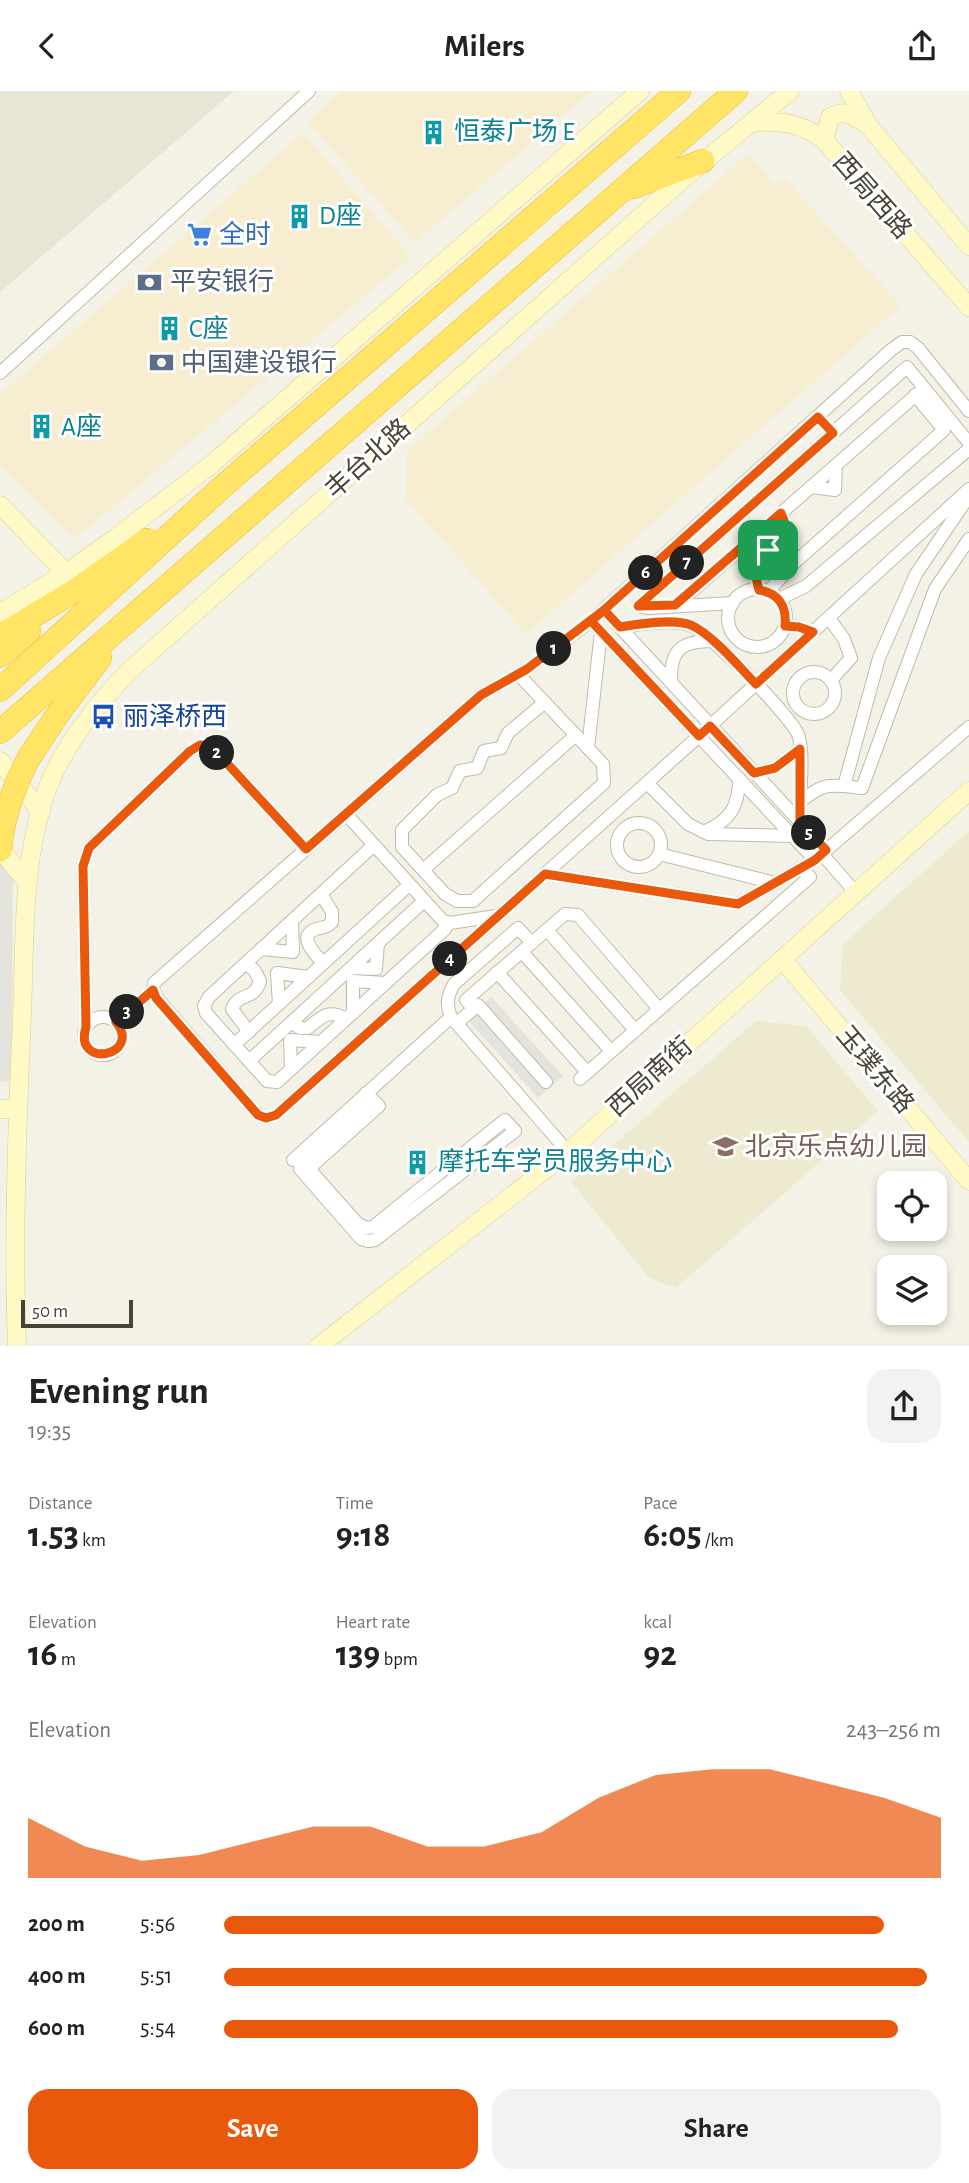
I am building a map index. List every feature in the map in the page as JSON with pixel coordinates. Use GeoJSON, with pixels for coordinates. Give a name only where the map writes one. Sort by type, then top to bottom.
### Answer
{"type":"FeatureCollection","features":[{"type":"Feature","properties":{"kind":"highway"},"geometry":{"type":"LineString","coordinates":[[0,690],[221,488],[679,91]]}},
{"type":"Feature","properties":{"kind":"highway","name":"丰台北路"},"geometry":{"type":"LineString","coordinates":[[0,732],[736,91]]}},
{"type":"Feature","properties":{"kind":"highway"},"geometry":{"type":"LineString","coordinates":[[621,192],[703,161]]}},
{"type":"Feature","properties":{"kind":"highway"},"geometry":{"type":"LineString","coordinates":[[0,636],[71,581],[221,488]]}},
{"type":"Feature","properties":{"kind":"highway"},"geometry":{"type":"LineString","coordinates":[[0,656],[71,581]]}},
{"type":"Feature","properties":{"kind":"highway"},"geometry":{"type":"LineString","coordinates":[[0,841],[14,790],[30,756],[60,711],[130,620]]}},
{"type":"Feature","properties":{"kind":"street"},"geometry":{"type":"LineString","coordinates":[[0,373],[309,91]]}},
{"type":"Feature","properties":{"kind":"street"},"geometry":{"type":"LineString","coordinates":[[0,613],[71,581],[117,537],[212,464],[640,91]]}},
{"type":"Feature","properties":{"kind":"street","name":"丰台北路"},"geometry":{"type":"LineString","coordinates":[[17,1346],[9,1109],[28,883],[41,812],[53,776],[69,745],[94,708],[128,672],[703,161],[790,91]]}},
{"type":"Feature","properties":{"kind":"street","name":"西局西路"},"geometry":{"type":"LineString","coordinates":[[849,91],[867,125],[969,246]]}},
{"type":"Feature","properties":{"kind":"street"},"geometry":{"type":"LineString","coordinates":[[824,140],[830,117],[840,112],[867,125]]}},
{"type":"Feature","properties":{"kind":"street","name":"西局西路"},"geometry":{"type":"LineString","coordinates":[[754,122],[779,121],[810,129],[824,140],[969,307]]}},
{"type":"Feature","properties":{"kind":"street"},"geometry":{"type":"LineString","coordinates":[[969,411],[918,348],[910,342],[902,342],[591,621],[518,674],[481,695],[154,983],[156,998],[258,1115],[266,1118],[276,1115],[647,783],[969,489]]}},
{"type":"Feature","properties":{"kind":"street"},"geometry":{"type":"LineString","coordinates":[[733,603],[638,606],[907,367],[944,430],[793,564],[769,594]]}},
{"type":"Feature","properties":{"kind":"street"},"geometry":{"type":"LineString","coordinates":[[920,391],[969,443]]}},
{"type":"Feature","properties":{"kind":"street"},"geometry":{"type":"LineString","coordinates":[[675,605],[920,391]]}},
{"type":"Feature","properties":{"kind":"street"},"geometry":{"type":"LineString","coordinates":[[818,417],[833,433]]}},
{"type":"Feature","properties":{"kind":"street"},"geometry":{"type":"LineString","coordinates":[[781,513],[788,529],[788,543],[785,549],[778,552],[768,550],[761,553],[754,572],[769,594],[786,617],[785,626],[775,642],[766,646],[747,646],[739,641],[729,624],[733,603],[745,592],[769,594],[806,586],[969,449]]}},
{"type":"Feature","properties":{"kind":"street"},"geometry":{"type":"LineString","coordinates":[[811,487],[835,490],[835,465]]}},
{"type":"Feature","properties":{"kind":"street"},"geometry":{"type":"LineString","coordinates":[[844,786],[879,658],[916,574],[969,496]]}},
{"type":"Feature","properties":{"kind":"street"},"geometry":{"type":"LineString","coordinates":[[0,505],[71,581]]}},
{"type":"Feature","properties":{"kind":"street"},"geometry":{"type":"LineString","coordinates":[[800,802],[825,785],[862,788],[935,589],[969,539]]}},
{"type":"Feature","properties":{"kind":"street"},"geometry":{"type":"LineString","coordinates":[[604,610],[800,822],[821,855],[856,893]]}},
{"type":"Feature","properties":{"kind":"street"},"geometry":{"type":"LineString","coordinates":[[829,618],[844,639],[851,658],[831,680]]}},
{"type":"Feature","properties":{"kind":"street"},"geometry":{"type":"LineString","coordinates":[[591,621],[793,836],[821,855]]}},
{"type":"Feature","properties":{"kind":"street"},"geometry":{"type":"LineString","coordinates":[[620,627],[654,622],[690,625],[713,641],[756,684],[798,733],[800,822]]}},
{"type":"Feature","properties":{"kind":"street"},"geometry":{"type":"LineString","coordinates":[[785,626],[813,632]]}},
{"type":"Feature","properties":{"kind":"street"},"geometry":{"type":"LineString","coordinates":[[588,748],[601,632]]}},
{"type":"Feature","properties":{"kind":"street"},"geometry":{"type":"LineString","coordinates":[[671,683],[670,666],[677,651],[687,643],[713,641]]}},
{"type":"Feature","properties":{"kind":"street"},"geometry":{"type":"LineString","coordinates":[[518,674],[545,702],[603,764],[604,783],[473,901],[457,901],[445,894],[402,847],[402,830],[437,795],[452,788],[460,771],[477,768],[484,751],[501,748],[508,733],[545,702]]}},
{"type":"Feature","properties":{"kind":"street"},"geometry":{"type":"LineString","coordinates":[[545,874],[738,904],[821,855],[969,727]]}},
{"type":"Feature","properties":{"kind":"street"},"geometry":{"type":"LineString","coordinates":[[423,870],[576,735]]}},
{"type":"Feature","properties":{"kind":"street"},"geometry":{"type":"LineString","coordinates":[[86,1027],[89,1022],[106,1017],[116,1022],[121,1029],[121,1042],[107,1054],[95,1053],[86,1045],[84,1039],[83,866],[89,848],[190,751],[200,745],[211,746],[306,849]]}},
{"type":"Feature","properties":{"kind":"street"},"geometry":{"type":"LineString","coordinates":[[754,773],[775,768],[800,749]]}},
{"type":"Feature","properties":{"kind":"street"},"geometry":{"type":"LineString","coordinates":[[0,761],[41,812]]}},
{"type":"Feature","properties":{"kind":"street"},"geometry":{"type":"LineString","coordinates":[[704,832],[718,826],[731,813],[739,796],[738,778]]}},
{"type":"Feature","properties":{"kind":"street"},"geometry":{"type":"LineString","coordinates":[[647,783],[688,824],[704,832],[793,836]]}},
{"type":"Feature","properties":{"kind":"street","name":"西局南街"},"geometry":{"type":"LineString","coordinates":[[318,1346],[568,1152],[969,791]]}},
{"type":"Feature","properties":{"kind":"street"},"geometry":{"type":"LineString","coordinates":[[346,814],[443,922],[498,916]]}},
{"type":"Feature","properties":{"kind":"street"},"geometry":{"type":"LineString","coordinates":[[611,815],[624,830]]}},
{"type":"Feature","properties":{"kind":"street"},"geometry":{"type":"LineString","coordinates":[[634,824],[649,825],[659,835],[659,854],[648,865],[634,866],[619,853],[618,839],[624,830],[634,824]]}},
{"type":"Feature","properties":{"kind":"street"},"geometry":{"type":"LineString","coordinates":[[0,841],[28,883]]}},
{"type":"Feature","properties":{"kind":"street"},"geometry":{"type":"LineString","coordinates":[[374,845],[209,997],[204,1006],[205,1013],[267,1081],[277,1082],[445,929],[447,922]]}},
{"type":"Feature","properties":{"kind":"street"},"geometry":{"type":"LineString","coordinates":[[659,854],[775,883]]}},
{"type":"Feature","properties":{"kind":"street"},"geometry":{"type":"LineString","coordinates":[[497,972],[583,1075],[810,877],[800,868]]}},
{"type":"Feature","properties":{"kind":"street"},"geometry":{"type":"LineString","coordinates":[[234,1045],[409,885]]}},
{"type":"Feature","properties":{"kind":"street"},"geometry":{"type":"LineString","coordinates":[[321,894],[332,912],[332,922],[328,927],[315,929],[307,941],[323,963]]}},
{"type":"Feature","properties":{"kind":"street"},"geometry":{"type":"LineString","coordinates":[[249,1061],[424,901]]}},
{"type":"Feature","properties":{"kind":"street"},"geometry":{"type":"LineString","coordinates":[[474,1008],[466,1000],[565,913],[579,915],[659,1009]]}},
{"type":"Feature","properties":{"kind":"street"},"geometry":{"type":"LineString","coordinates":[[261,949],[293,952],[292,921]]}},
{"type":"Feature","properties":{"kind":"street"},"geometry":{"type":"LineString","coordinates":[[568,1152],[454,1020],[447,1004],[448,995],[454,984],[518,927],[527,947],[611,1051]]}},
{"type":"Feature","properties":{"kind":"street"},"geometry":{"type":"LineString","coordinates":[[547,930],[635,1030]]}},
{"type":"Feature","properties":{"kind":"street","name":"玉璞东路"},"geometry":{"type":"LineString","coordinates":[[782,959],[969,1181]]}},
{"type":"Feature","properties":{"kind":"street"},"geometry":{"type":"LineString","coordinates":[[246,963],[255,971],[260,981],[257,991],[253,995],[241,997],[232,1009],[249,1032]]}},
{"type":"Feature","properties":{"kind":"street"},"geometry":{"type":"LineString","coordinates":[[279,1004],[277,973],[309,977]]}},
{"type":"Feature","properties":{"kind":"street"},"geometry":{"type":"LineString","coordinates":[[350,1016],[353,981],[385,983]]}},
{"type":"Feature","properties":{"kind":"street"},"geometry":{"type":"LineString","coordinates":[[116,1022],[153,990]]}},
{"type":"Feature","properties":{"kind":"street"},"geometry":{"type":"LineString","coordinates":[[373,1100],[310,1170],[358,1224],[367,1228],[373,1227],[505,1120],[514,1131],[398,1224],[375,1240],[368,1241],[361,1239],[300,1169],[301,1166],[454,1020],[478,1005],[546,1082]]}},
{"type":"Feature","properties":{"kind":"street"},"geometry":{"type":"LineString","coordinates":[[291,1023],[300,1028],[308,1028],[319,1016],[327,1013],[350,1016]]}},
{"type":"Feature","properties":{"kind":"street"},"geometry":{"type":"LineString","coordinates":[[291,1069],[290,1040],[321,1042]]}},
{"type":"Feature","properties":{"kind":"street"},"geometry":{"type":"LineString","coordinates":[[293,1160],[373,1100]]}},
{"type":"Feature","properties":{"kind":"shaded area"},"geometry":{"type":"Polygon","coordinates":[[[0,91],[234,91],[0,292],[0,91]]]}},
{"type":"Feature","properties":{"kind":"shaded area"},"geometry":{"type":"Polygon","coordinates":[[[342,91],[592,91],[415,243],[308,122],[342,91]]]}},
{"type":"Feature","properties":{"kind":"shaded area"},"geometry":{"type":"Polygon","coordinates":[[[303,133],[411,257],[75,539],[0,465],[0,394],[303,133]]]}},
{"type":"Feature","properties":{"kind":"shaded area"},"geometry":{"type":"Polygon","coordinates":[[[748,154],[775,185],[785,179],[901,306],[526,634],[405,498],[407,451],[748,154]]]}},
{"type":"Feature","properties":{"kind":"shaded area"},"geometry":{"type":"Polygon","coordinates":[[[969,831],[969,1142],[840,990],[843,944],[969,831]]]}},
{"type":"Feature","properties":{"kind":"shaded area"},"geometry":{"type":"Polygon","coordinates":[[[0,860],[13,862],[12,1081],[0,1082],[0,860]]]}},
{"type":"Feature","properties":{"kind":"shaded area"},"geometry":{"type":"Polygon","coordinates":[[[491,997],[563,1076],[538,1098],[467,1019],[491,997]]]}},
{"type":"Feature","properties":{"kind":"shaded area","name":"北京乐点幼儿园"},"geometry":{"type":"Polygon","coordinates":[[[756,1021],[806,1026],[878,1111],[676,1288],[649,1278],[571,1182],[756,1021]]]}},
{"type":"Feature","properties":{"kind":"place","name":"恒泰广场 E"},"geometry":{"type":"Point","coordinates":[434,132]}},
{"type":"Feature","properties":{"kind":"place","name":"D座"},"geometry":{"type":"Point","coordinates":[299,216]}},
{"type":"Feature","properties":{"kind":"place","name":"全时"},"geometry":{"type":"Point","coordinates":[199,235]}},
{"type":"Feature","properties":{"kind":"place","name":"平安银行"},"geometry":{"type":"Point","coordinates":[150,282]}},
{"type":"Feature","properties":{"kind":"place","name":"C座"},"geometry":{"type":"Point","coordinates":[169,329]}},
{"type":"Feature","properties":{"kind":"place","name":"中国建设银行"},"geometry":{"type":"Point","coordinates":[161,363]}},
{"type":"Feature","properties":{"kind":"place","name":"A座"},"geometry":{"type":"Point","coordinates":[41,427]}},
{"type":"Feature","properties":{"kind":"place","name":"丽泽桥西"},"geometry":{"type":"Point","coordinates":[103,717]}},
{"type":"Feature","properties":{"kind":"place","name":"北京乐点幼儿园"},"geometry":{"type":"Point","coordinates":[725,1147]}},
{"type":"Feature","properties":{"kind":"place","name":"摩托车学员服务中心"},"geometry":{"type":"Point","coordinates":[418,1162]}},
{"type":"Feature","properties":{"kind":"route"},"geometry":{"type":"LineString","coordinates":[[768,550],[761,553],[756,562],[754,572],[759,590],[772,593],[779,599],[784,607],[785,626],[813,632],[756,684],[713,641],[690,625],[654,622],[620,627],[604,610],[527,669],[481,695],[306,849],[211,746],[200,745],[190,751],[89,848],[83,866],[86,1045],[101,1055],[113,1052],[121,1042],[122,1035],[116,1022],[153,990],[156,998],[258,1115],[266,1118],[276,1115],[545,874],[738,904],[815,860],[826,850],[800,822],[800,749],[775,768],[754,773],[710,726],[699,736],[591,621],[604,610],[818,417],[833,433],[638,606],[649,608],[675,605],[781,513],[788,529],[788,543],[785,549],[778,552],[768,550]]}}]}
